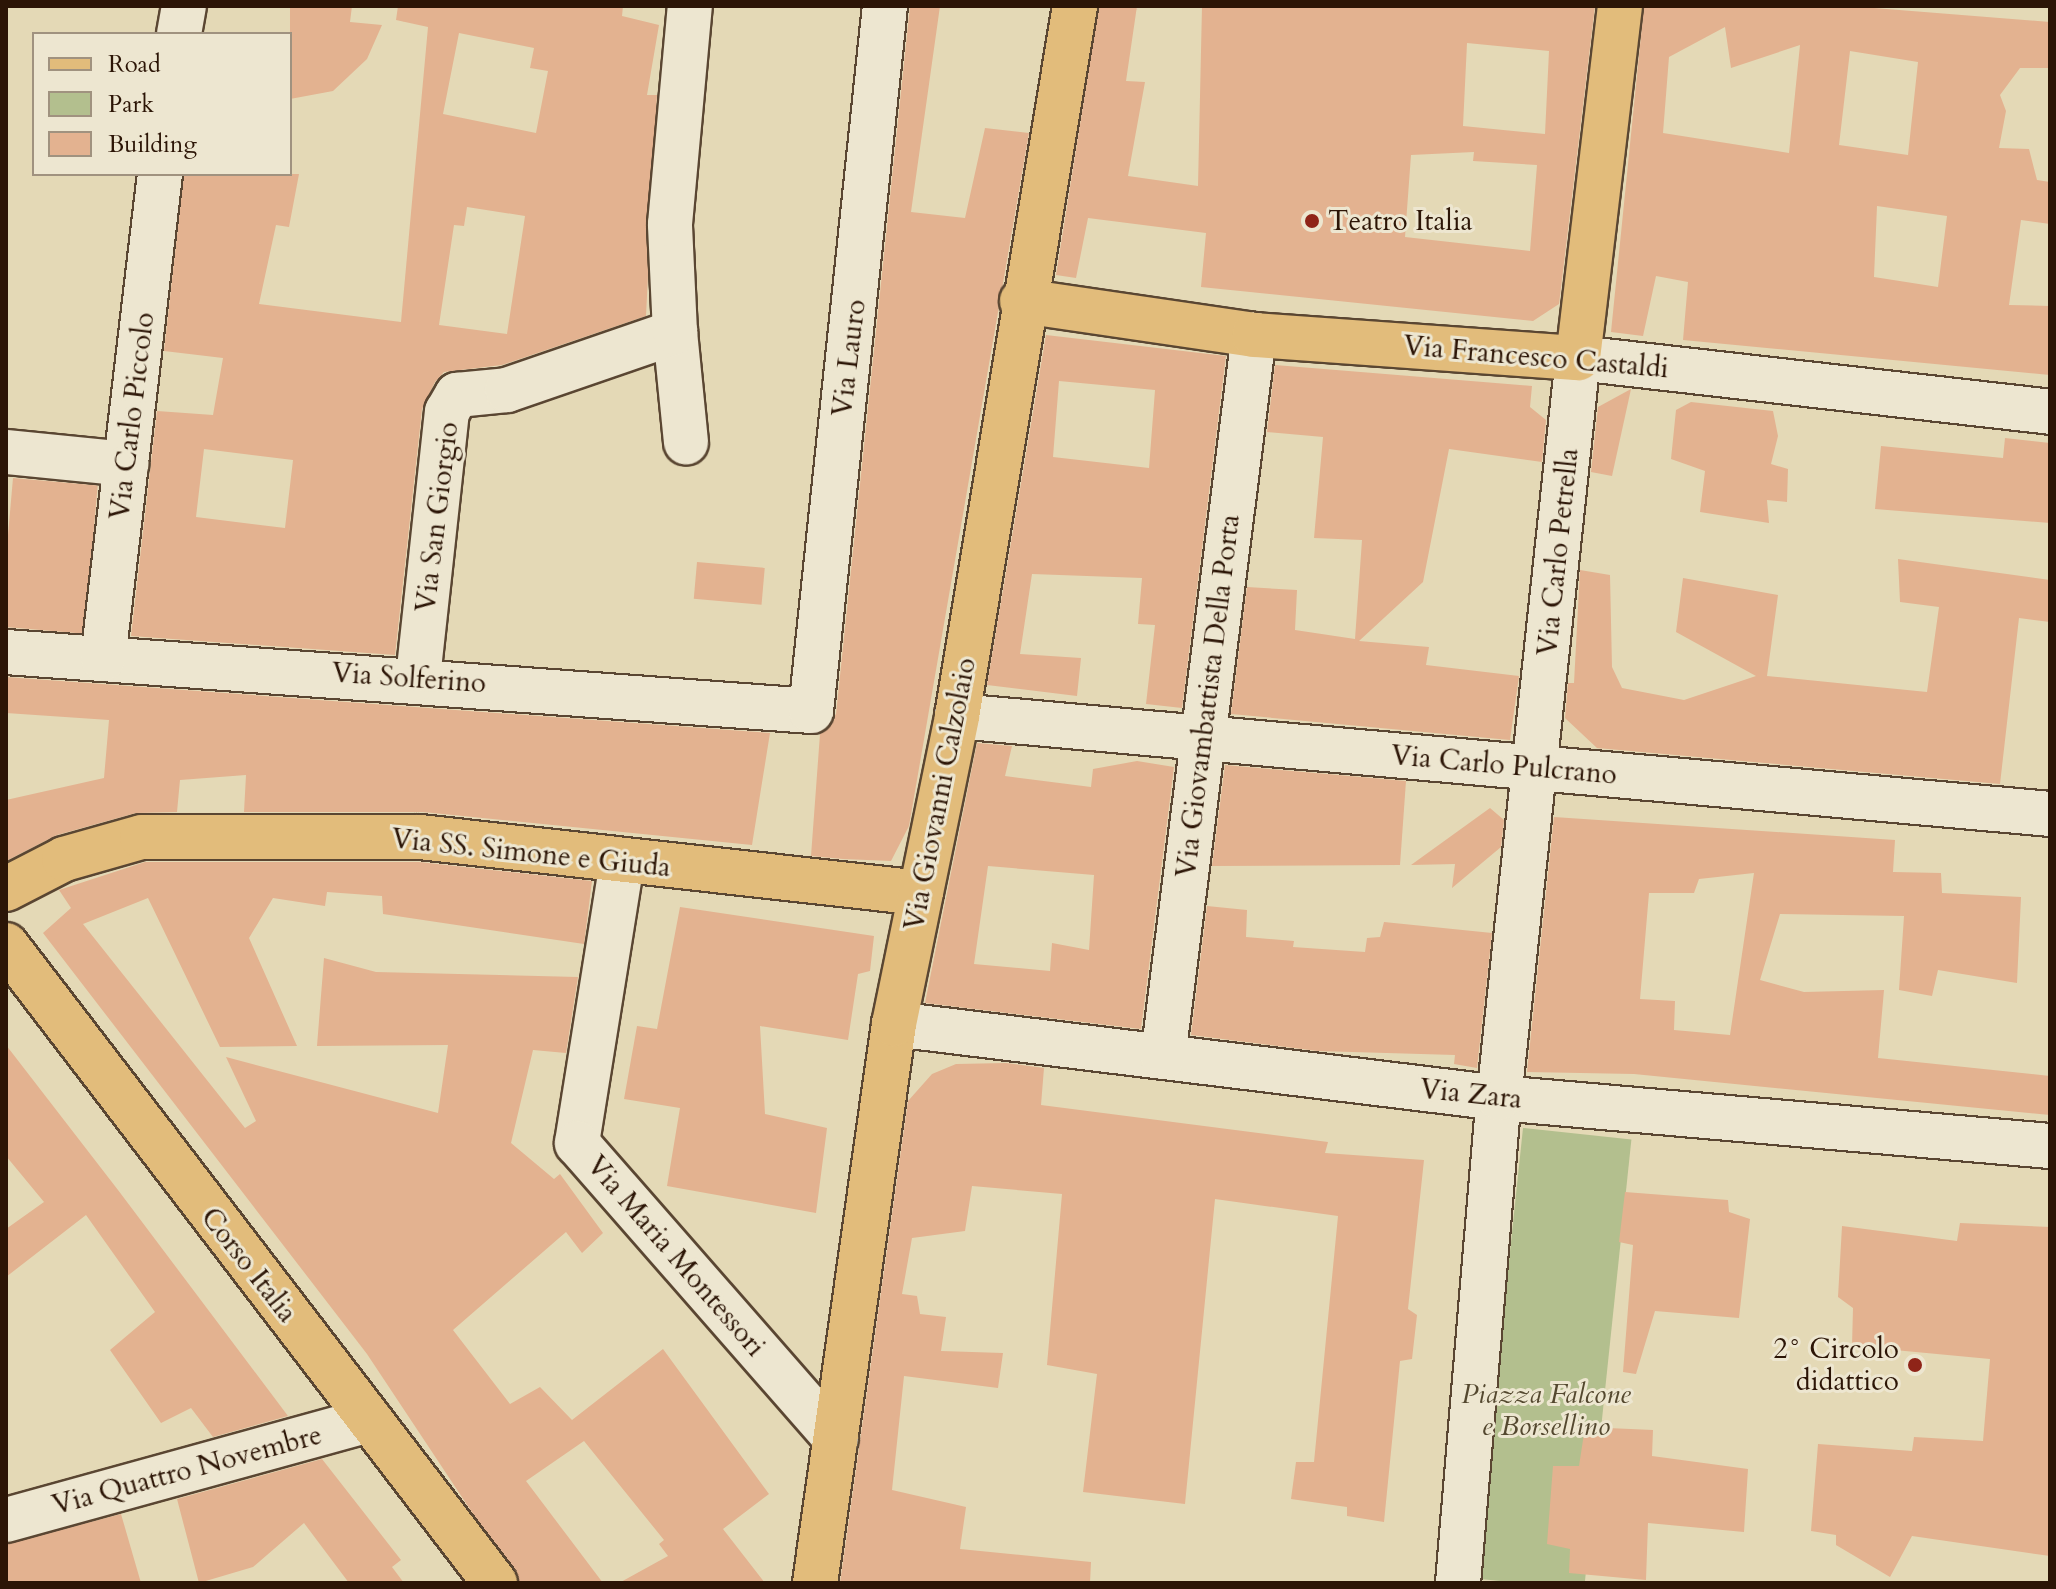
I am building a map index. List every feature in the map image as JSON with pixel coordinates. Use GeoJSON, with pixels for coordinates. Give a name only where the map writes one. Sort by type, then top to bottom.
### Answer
{"type":"FeatureCollection","features":[{"type":"Feature","properties":{"kind":"main road","name":"Via Giovanni Calzolaio"},"geometry":{"type":"LineString","coordinates":[[815,1583],[894,1024],[957,716],[1022,301],[1075,6]]}},
{"type":"Feature","properties":{"kind":"main road","name":"Via Carlo Petrella"},"geometry":{"type":"LineString","coordinates":[[1578,358],[1620,6]]}},
{"type":"Feature","properties":{"kind":"main road","name":"Via Francesco Castaldi"},"geometry":{"type":"LineString","coordinates":[[1022,301],[1254,335],[1578,358]]}},
{"type":"Feature","properties":{"kind":"main road","name":"Via SS. Simone e Giuda"},"geometry":{"type":"LineString","coordinates":[[6,889],[64,859],[142,837],[420,837],[622,862],[921,893]]}},
{"type":"Feature","properties":{"kind":"main road","name":"Corso Italia"},"geometry":{"type":"LineString","coordinates":[[6,945],[495,1583]]}},
{"type":"Feature","properties":{"kind":"street"},"geometry":{"type":"LineString","coordinates":[[179,32],[184,6]]}},
{"type":"Feature","properties":{"kind":"street"},"geometry":{"type":"LineString","coordinates":[[686,442],[675,332],[670,224],[690,6]]}},
{"type":"Feature","properties":{"kind":"street","name":"Via Lauro"},"geometry":{"type":"LineString","coordinates":[[811,711],[885,6]]}},
{"type":"Feature","properties":{"kind":"street","name":"Via Carlo Piccolo"},"geometry":{"type":"LineString","coordinates":[[103,659],[160,176]]}},
{"type":"Feature","properties":{"kind":"street","name":"Via San Giorgio"},"geometry":{"type":"LineString","coordinates":[[418,678],[447,412],[457,395],[507,390],[675,332]]}},
{"type":"Feature","properties":{"kind":"street","name":"Via Giovambattista Della Porta"},"geometry":{"type":"LineString","coordinates":[[1163,1057],[1254,335]]}},
{"type":"Feature","properties":{"kind":"street","name":"Via Francesco Castaldi"},"geometry":{"type":"LineString","coordinates":[[1578,358],[2050,412]]}},
{"type":"Feature","properties":{"kind":"street","name":"Via Carlo Petrella"},"geometry":{"type":"LineString","coordinates":[[1458,1583],[1499,1098],[1578,358]]}},
{"type":"Feature","properties":{"kind":"street"},"geometry":{"type":"LineString","coordinates":[[6,452],[126,464]]}},
{"type":"Feature","properties":{"kind":"street","name":"Via Solferino"},"geometry":{"type":"LineString","coordinates":[[6,652],[418,678],[811,711]]}},
{"type":"Feature","properties":{"kind":"street","name":"Via Carlo Pulcrano"},"geometry":{"type":"LineString","coordinates":[[957,716],[2050,814]]}},
{"type":"Feature","properties":{"kind":"street","name":"Via Maria Montessori"},"geometry":{"type":"LineString","coordinates":[[622,862],[577,1143],[836,1439]]}},
{"type":"Feature","properties":{"kind":"street","name":"Via Zara"},"geometry":{"type":"LineString","coordinates":[[894,1024],[1499,1098],[2050,1146]]}},
{"type":"Feature","properties":{"kind":"street","name":"Via Quattro Novembre"},"geometry":{"type":"LineString","coordinates":[[6,1520],[369,1420]]}},
{"type":"Feature","properties":{"kind":"green space","name":"Piazza Falcone e Borsellino"},"geometry":{"type":"Polygon","coordinates":[[[1523,1128],[1631,1139],[1585,1583],[1518,1583],[1476,1579],[1523,1128]]]}},
{"type":"Feature","properties":{"kind":"building"},"geometry":{"type":"Polygon","coordinates":[[[290,6],[352,6],[350,22],[382,25],[367,59],[333,91],[292,99],[290,6]]]}},
{"type":"Feature","properties":{"kind":"building"},"geometry":{"type":"Polygon","coordinates":[[[398,6],[623,6],[622,16],[659,25],[647,95],[657,95],[646,316],[502,365],[444,372],[435,382],[422,409],[395,655],[131,636],[157,411],[213,415],[223,358],[164,351],[184,176],[299,174],[289,227],[276,225],[259,304],[401,322],[428,27],[396,20],[398,6]],[[459,33],[443,114],[536,133],[548,71],[530,68],[534,48],[459,33]],[[467,207],[464,226],[454,225],[439,325],[507,334],[525,216],[467,207]],[[204,449],[196,517],[285,528],[293,460],[204,449]]]}},
{"type":"Feature","properties":{"kind":"building"},"geometry":{"type":"Polygon","coordinates":[[[910,6],[940,6],[911,212],[965,218],[985,128],[1029,133],[909,826],[891,861],[811,856],[820,734],[836,714],[910,6]]]}},
{"type":"Feature","properties":{"kind":"building"},"geometry":{"type":"Polygon","coordinates":[[[1099,6],[1137,6],[1126,81],[1145,82],[1128,176],[1198,186],[1202,6],[1595,6],[1559,304],[1533,321],[1201,287],[1206,233],[1088,218],[1076,278],[1056,275],[1099,6]],[[1467,43],[1463,126],[1545,134],[1549,51],[1467,43]],[[1474,152],[1411,155],[1405,237],[1530,251],[1537,165],[1473,161],[1474,152]]]}},
{"type":"Feature","properties":{"kind":"building"},"geometry":{"type":"Polygon","coordinates":[[[1644,6],[1849,6],[2050,22],[2050,68],[2020,68],[2000,95],[2006,111],[1999,148],[2029,149],[2037,180],[2050,182],[2050,224],[2021,220],[2009,305],[2050,306],[2050,375],[1683,340],[1688,282],[1656,276],[1643,336],[1611,332],[1644,6]],[[1725,27],[1669,57],[1663,133],[1789,153],[1800,45],[1731,68],[1725,27]],[[1850,51],[1839,145],[1908,155],[1918,62],[1850,51]],[[1877,206],[1874,277],[1938,287],[1947,216],[1877,206]]]}},
{"type":"Feature","properties":{"kind":"building"},"geometry":{"type":"Polygon","coordinates":[[[1046,335],[1226,356],[1182,708],[1146,704],[1155,625],[1138,624],[1142,578],[1032,574],[1020,654],[1081,658],[1077,696],[987,685],[1046,335]],[[1059,381],[1053,457],[1149,468],[1155,390],[1059,381]]]}},
{"type":"Feature","properties":{"kind":"building"},"geometry":{"type":"Polygon","coordinates":[[[1275,365],[1532,386],[1530,407],[1546,420],[1542,462],[1449,449],[1423,582],[1359,641],[1429,647],[1426,665],[1519,676],[1510,740],[1231,714],[1247,587],[1297,590],[1295,630],[1355,639],[1362,540],[1314,538],[1323,437],[1267,432],[1275,365]]]}},
{"type":"Feature","properties":{"kind":"building"},"geometry":{"type":"Polygon","coordinates":[[[1631,389],[1612,476],[1591,472],[1598,407],[1631,389]]]}},
{"type":"Feature","properties":{"kind":"building"},"geometry":{"type":"Polygon","coordinates":[[[1691,402],[1773,411],[1778,436],[1771,464],[1788,469],[1787,502],[1767,500],[1769,523],[1700,512],[1705,471],[1671,459],[1676,410],[1691,402]]]}},
{"type":"Feature","properties":{"kind":"building"},"geometry":{"type":"Polygon","coordinates":[[[2005,438],[2050,443],[2050,523],[1875,509],[1881,446],[2003,458],[2005,438]]]}},
{"type":"Feature","properties":{"kind":"building"},"geometry":{"type":"Polygon","coordinates":[[[13,478],[98,485],[85,634],[6,627],[6,558],[13,478]]]}},
{"type":"Feature","properties":{"kind":"building"},"geometry":{"type":"Polygon","coordinates":[[[1898,559],[2050,580],[2050,622],[2019,618],[2000,784],[1597,748],[1565,718],[1568,683],[1574,683],[1580,570],[1610,575],[1612,667],[1622,688],[1684,700],[1756,676],[1676,632],[1683,578],[1778,595],[1767,676],[1927,692],[1939,607],[1900,602],[1898,559]]]}},
{"type":"Feature","properties":{"kind":"building"},"geometry":{"type":"Polygon","coordinates":[[[697,562],[765,568],[762,605],[694,599],[697,562]]]}},
{"type":"Feature","properties":{"kind":"building"},"geometry":{"type":"Polygon","coordinates":[[[6,677],[770,733],[752,845],[423,812],[244,812],[246,775],[180,780],[177,812],[136,813],[57,835],[6,861],[6,800],[104,778],[109,720],[6,713],[6,677]]]}},
{"type":"Feature","properties":{"kind":"building"},"geometry":{"type":"Polygon","coordinates":[[[977,743],[1012,746],[1005,776],[1091,787],[1093,769],[1137,761],[1174,767],[1141,1029],[925,1003],[977,743]],[[988,866],[974,964],[1050,971],[1052,943],[1089,950],[1094,875],[988,866]]]}},
{"type":"Feature","properties":{"kind":"building"},"geometry":{"type":"Polygon","coordinates":[[[1225,765],[1406,781],[1400,865],[1212,866],[1225,765]]]}},
{"type":"Feature","properties":{"kind":"building"},"geometry":{"type":"Polygon","coordinates":[[[1490,808],[1504,820],[1501,847],[1452,888],[1455,864],[1411,865],[1490,808]]]}},
{"type":"Feature","properties":{"kind":"building"},"geometry":{"type":"Polygon","coordinates":[[[1554,817],[1895,840],[1893,872],[1941,873],[1942,893],[2021,897],[2017,983],[1938,970],[1932,996],[1899,990],[1904,916],[1780,914],[1760,980],[1804,992],[1884,990],[1878,1058],[2050,1076],[2050,1115],[1634,1074],[1527,1072],[1554,817]],[[1754,873],[1699,879],[1694,893],[1649,893],[1640,999],[1675,1001],[1674,1030],[1730,1035],[1754,873]]]}},
{"type":"Feature","properties":{"kind":"building"},"geometry":{"type":"Polygon","coordinates":[[[145,862],[419,862],[592,881],[584,944],[383,914],[382,896],[327,892],[325,906],[273,898],[249,938],[297,1046],[220,1047],[148,898],[83,924],[245,1128],[256,1121],[226,1057],[438,1113],[448,1045],[317,1046],[324,958],[376,972],[578,977],[566,1053],[533,1050],[511,1143],[554,1179],[560,1174],[603,1233],[582,1253],[566,1232],[453,1330],[510,1404],[540,1387],[572,1420],[663,1349],[769,1494],[723,1529],[765,1583],[619,1583],[668,1556],[659,1544],[664,1540],[584,1441],[526,1481],[603,1583],[519,1583],[367,1354],[43,933],[71,908],[59,890],[145,862]]]}},
{"type":"Feature","properties":{"kind":"building"},"geometry":{"type":"Polygon","coordinates":[[[1207,906],[1247,910],[1246,937],[1294,941],[1293,947],[1365,952],[1367,938],[1380,937],[1384,922],[1492,933],[1477,1068],[1454,1064],[1455,1055],[1318,1051],[1191,1035],[1207,906]]]}},
{"type":"Feature","properties":{"kind":"building"},"geometry":{"type":"Polygon","coordinates":[[[680,907],[874,936],[870,971],[858,974],[848,1040],[760,1026],[765,1114],[827,1128],[816,1213],[667,1186],[680,1108],[624,1099],[637,1026],[657,1029],[680,907]]]}},
{"type":"Feature","properties":{"kind":"building"},"geometry":{"type":"Polygon","coordinates":[[[6,1045],[288,1416],[213,1437],[191,1408],[161,1423],[110,1350],[155,1312],[86,1215],[6,1277],[6,1229],[44,1202],[6,1156],[6,1045]]]}},
{"type":"Feature","properties":{"kind":"building"},"geometry":{"type":"Polygon","coordinates":[[[1006,1063],[1044,1068],[1041,1105],[1328,1142],[1325,1153],[1424,1160],[1408,1309],[1417,1315],[1412,1359],[1400,1361],[1384,1522],[1347,1516],[1347,1507],[1291,1499],[1296,1462],[1314,1462],[1338,1216],[1215,1199],[1185,1504],[1083,1492],[1097,1374],[1047,1365],[1062,1194],[972,1186],[965,1231],[912,1238],[902,1294],[917,1296],[920,1314],[946,1317],[941,1351],[1003,1353],[998,1388],[904,1376],[892,1490],[966,1507],[960,1549],[1091,1562],[1090,1583],[840,1583],[908,1101],[932,1074],[956,1064],[1006,1063]]]}},
{"type":"Feature","properties":{"kind":"building"},"geometry":{"type":"Polygon","coordinates":[[[1625,1192],[1728,1200],[1729,1212],[1750,1219],[1739,1318],[1655,1311],[1636,1374],[1623,1372],[1633,1245],[1619,1242],[1625,1192]]]}},
{"type":"Feature","properties":{"kind":"building"},"geometry":{"type":"Polygon","coordinates":[[[1960,1223],[2050,1227],[2050,1556],[1912,1536],[1890,1577],[1836,1545],[1836,1535],[1811,1531],[1818,1444],[1912,1451],[1914,1437],[1983,1441],[1990,1359],[1852,1346],[1853,1308],[1838,1297],[1842,1226],[1957,1241],[1960,1223]]]}},
{"type":"Feature","properties":{"kind":"building"},"geometry":{"type":"Polygon","coordinates":[[[1585,1427],[1653,1430],[1652,1456],[1748,1469],[1744,1532],[1648,1523],[1646,1580],[1569,1573],[1570,1549],[1547,1544],[1553,1466],[1579,1466],[1585,1427]]]}},
{"type":"Feature","properties":{"kind":"building"},"geometry":{"type":"Polygon","coordinates":[[[322,1459],[401,1560],[392,1567],[404,1583],[349,1583],[304,1523],[253,1567],[199,1583],[177,1499],[322,1459]]]}},
{"type":"Feature","properties":{"kind":"building"},"geometry":{"type":"Polygon","coordinates":[[[121,1514],[141,1583],[6,1583],[6,1544],[121,1514]]]}},
{"type":"Feature","properties":{"kind":"place","name":"Teatro Italia"},"geometry":{"type":"Point","coordinates":[1312,221]}},
{"type":"Feature","properties":{"kind":"place","name":"2° Circolo didattico"},"geometry":{"type":"Point","coordinates":[1915,1365]}}]}
